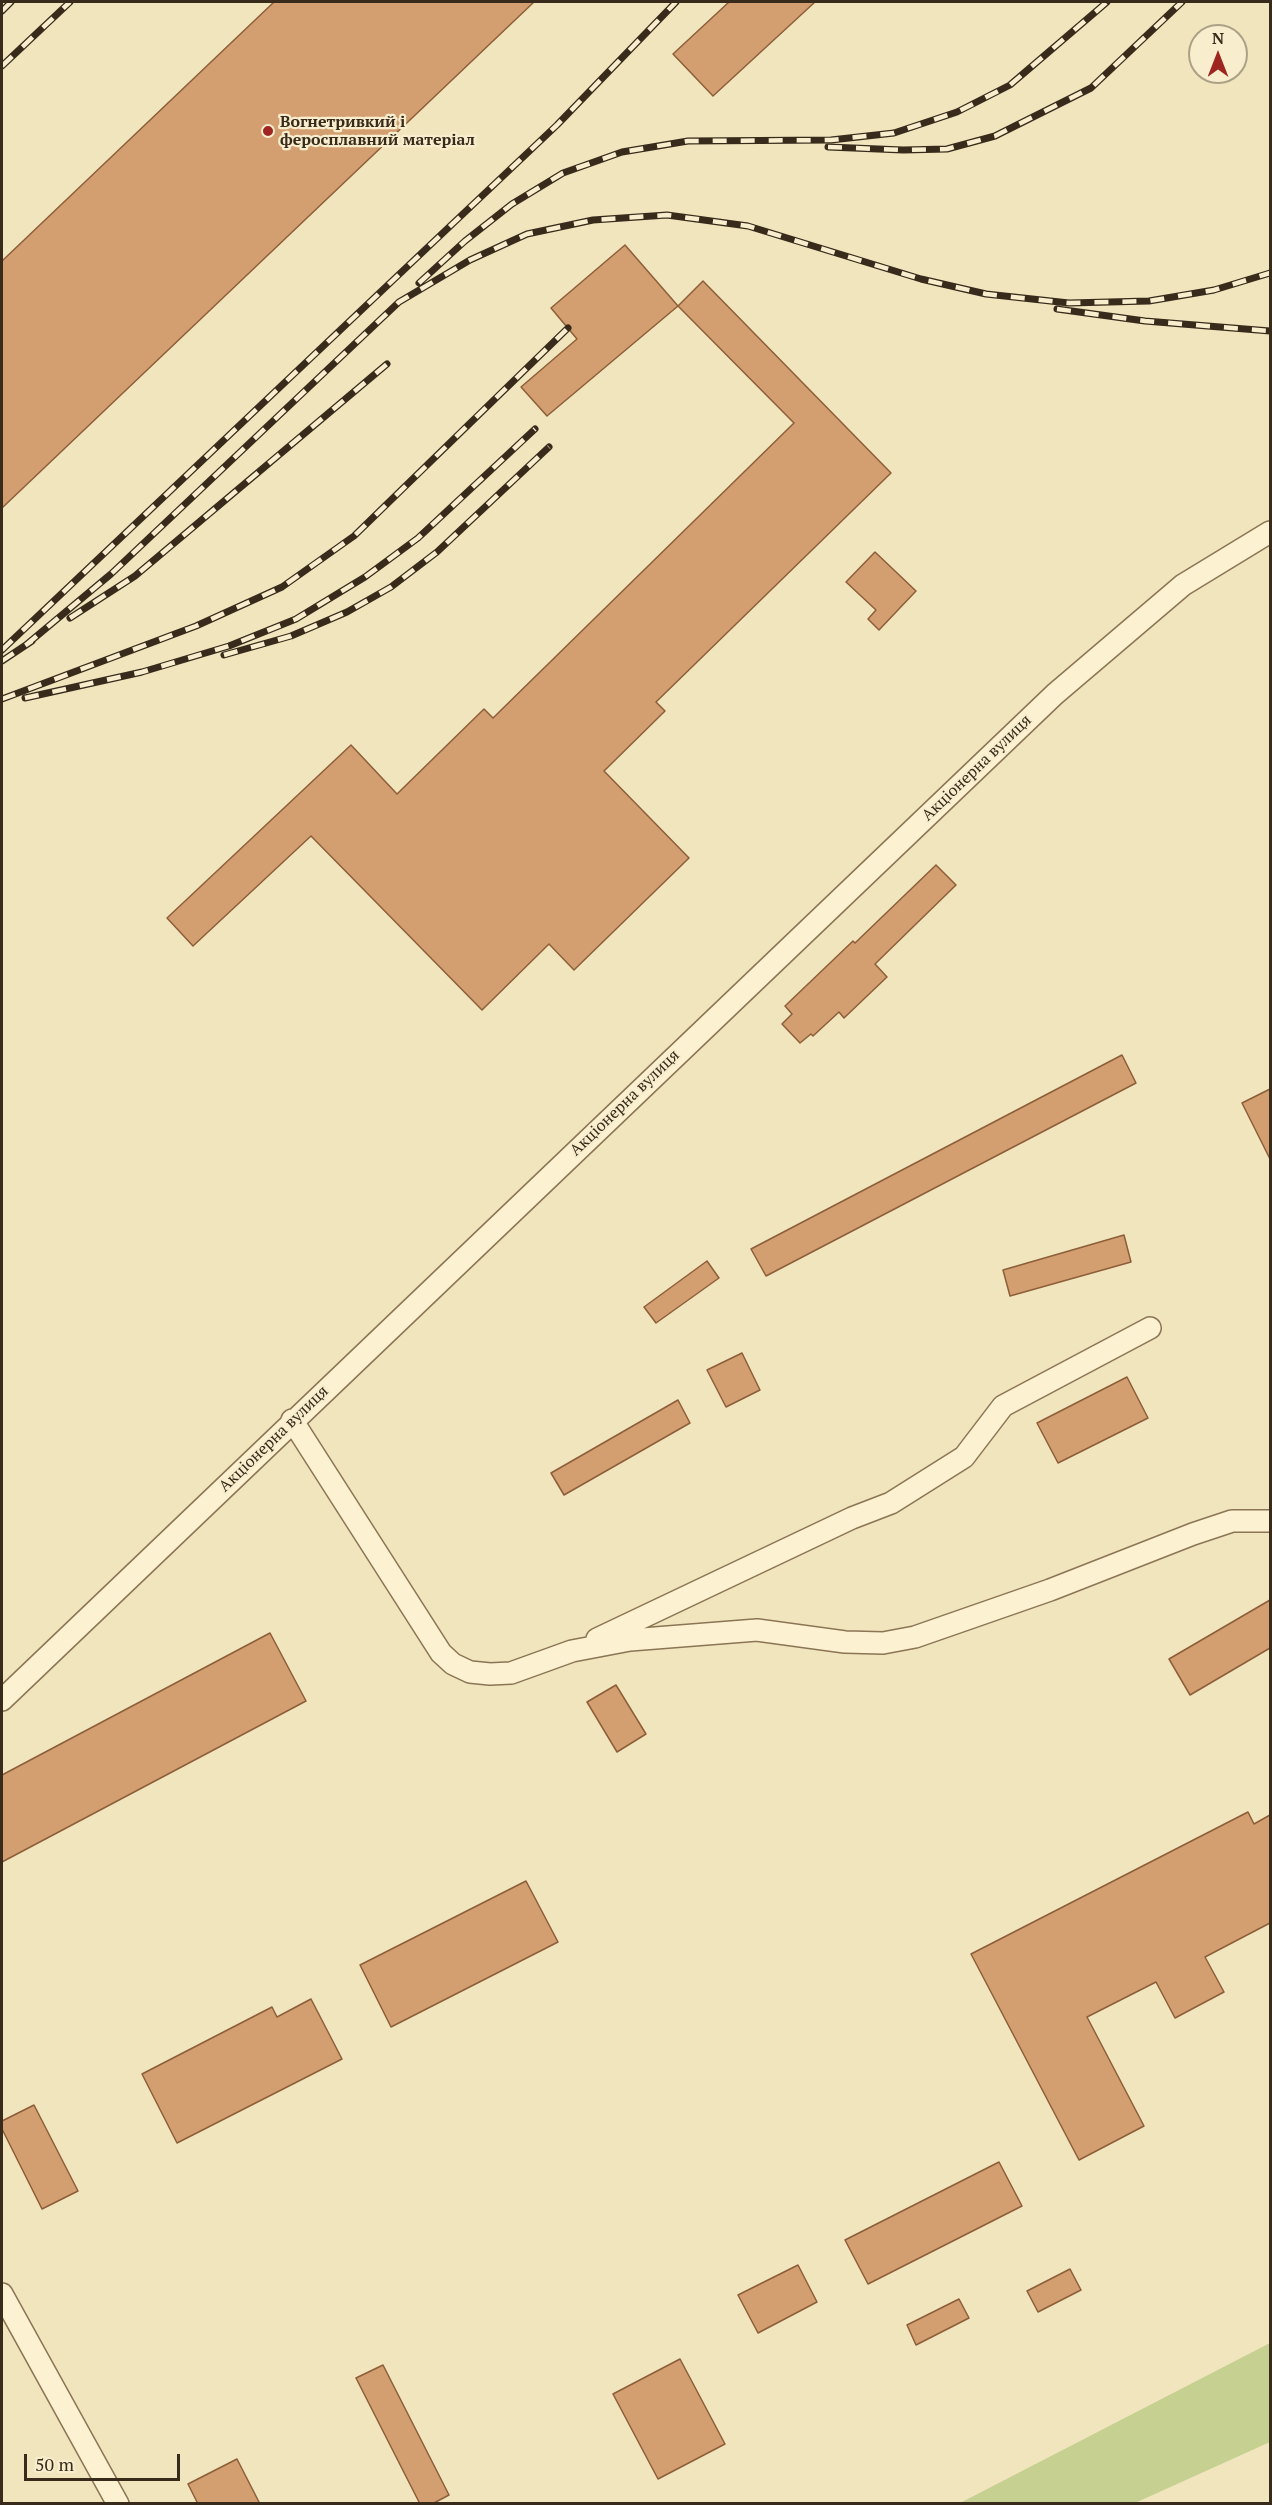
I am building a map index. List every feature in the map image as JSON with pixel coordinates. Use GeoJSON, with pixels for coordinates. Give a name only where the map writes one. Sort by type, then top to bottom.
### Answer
{"type":"FeatureCollection","features":[{"type":"Feature","properties":{"kind":"street","name":"Акціонерна вулиця"},"geometry":{"type":"LineString","coordinates":[[2,1700],[292,1420],[1055,694],[1183,585],[1270,532]]}},
{"type":"Feature","properties":{"kind":"street"},"geometry":{"type":"LineString","coordinates":[[292,1420],[441,1653],[453,1664],[470,1671],[490,1674],[511,1673],[572,1651],[852,1518],[891,1503],[964,1457],[1003,1406],[1150,1328]]}},
{"type":"Feature","properties":{"kind":"street"},"geometry":{"type":"LineString","coordinates":[[572,1651],[630,1640],[757,1630],[845,1642],[883,1643],[915,1637],[1050,1590],[1232,1521],[1270,1521]]}},
{"type":"Feature","properties":{"kind":"street"},"geometry":{"type":"LineString","coordinates":[[2,2294],[118,2504]]}},
{"type":"Feature","properties":{"kind":"green space"},"geometry":{"type":"Polygon","coordinates":[[[1270,2343],[1270,2442],[1135,2503],[960,2503],[1270,2343]]]}},
{"type":"Feature","properties":{"kind":"building","name":"Вогнетривкий і феросплавний матеріал"},"geometry":{"type":"Polygon","coordinates":[[[274,2],[534,2],[2,508],[2,261],[274,2]]]}},
{"type":"Feature","properties":{"kind":"building"},"geometry":{"type":"Polygon","coordinates":[[[729,2],[815,2],[713,96],[673,54],[729,2]]]}},
{"type":"Feature","properties":{"kind":"building"},"geometry":{"type":"Polygon","coordinates":[[[625,245],[678,306],[547,416],[521,387],[577,339],[551,308],[625,245]]]}},
{"type":"Feature","properties":{"kind":"building"},"geometry":{"type":"Polygon","coordinates":[[[703,281],[891,473],[656,702],[665,711],[604,771],[689,858],[574,970],[549,944],[482,1010],[311,836],[193,946],[167,918],[351,745],[397,794],[484,709],[493,718],[794,423],[678,306],[703,281]]]}},
{"type":"Feature","properties":{"kind":"building"},"geometry":{"type":"Polygon","coordinates":[[[875,552],[916,591],[879,630],[868,619],[876,610],[846,582],[875,552]]]}},
{"type":"Feature","properties":{"kind":"building"},"geometry":{"type":"Polygon","coordinates":[[[936,865],[956,885],[875,964],[887,977],[844,1018],[839,1012],[813,1036],[811,1034],[800,1043],[782,1024],[792,1014],[785,1006],[936,865]]]}},
{"type":"Feature","properties":{"kind":"building"},"geometry":{"type":"Polygon","coordinates":[[[1122,1055],[1136,1083],[766,1276],[751,1249],[1122,1055]]]}},
{"type":"Feature","properties":{"kind":"building"},"geometry":{"type":"Polygon","coordinates":[[[1270,1089],[1270,1159],[1242,1103],[1270,1089]]]}},
{"type":"Feature","properties":{"kind":"building"},"geometry":{"type":"Polygon","coordinates":[[[1124,1235],[1131,1262],[1010,1296],[1003,1270],[1124,1235]]]}},
{"type":"Feature","properties":{"kind":"building"},"geometry":{"type":"Polygon","coordinates":[[[707,1261],[719,1278],[656,1323],[644,1307],[707,1261]]]}},
{"type":"Feature","properties":{"kind":"building"},"geometry":{"type":"Polygon","coordinates":[[[742,1353],[760,1390],[726,1407],[707,1370],[742,1353]]]}},
{"type":"Feature","properties":{"kind":"building"},"geometry":{"type":"Polygon","coordinates":[[[1127,1377],[1148,1418],[1058,1463],[1037,1423],[1127,1377]]]}},
{"type":"Feature","properties":{"kind":"building"},"geometry":{"type":"Polygon","coordinates":[[[678,1400],[690,1423],[564,1495],[551,1473],[678,1400]]]}},
{"type":"Feature","properties":{"kind":"building"},"geometry":{"type":"Polygon","coordinates":[[[1270,1600],[1270,1648],[1190,1695],[1169,1659],[1270,1600]]]}},
{"type":"Feature","properties":{"kind":"building"},"geometry":{"type":"Polygon","coordinates":[[[270,1633],[306,1701],[2,1862],[2,1775],[270,1633]]]}},
{"type":"Feature","properties":{"kind":"building"},"geometry":{"type":"Polygon","coordinates":[[[616,1685],[646,1734],[617,1752],[587,1702],[616,1685]]]}},
{"type":"Feature","properties":{"kind":"building"},"geometry":{"type":"Polygon","coordinates":[[[1248,1812],[1254,1824],[1270,1815],[1270,1923],[1205,1957],[1224,1992],[1175,2018],[1156,1982],[1087,2017],[1144,2126],[1079,2160],[971,1954],[1248,1812]]]}},
{"type":"Feature","properties":{"kind":"building"},"geometry":{"type":"Polygon","coordinates":[[[526,1881],[558,1942],[391,2027],[360,1965],[526,1881]]]}},
{"type":"Feature","properties":{"kind":"building"},"geometry":{"type":"Polygon","coordinates":[[[311,1999],[342,2059],[177,2143],[142,2074],[272,2007],[277,2017],[311,1999]]]}},
{"type":"Feature","properties":{"kind":"building"},"geometry":{"type":"Polygon","coordinates":[[[34,2105],[78,2191],[42,2209],[2,2129],[2,2121],[34,2105]]]}},
{"type":"Feature","properties":{"kind":"building"},"geometry":{"type":"Polygon","coordinates":[[[999,2162],[1022,2206],[868,2284],[845,2240],[999,2162]]]}},
{"type":"Feature","properties":{"kind":"building"},"geometry":{"type":"Polygon","coordinates":[[[798,2265],[817,2302],[758,2333],[738,2295],[798,2265]]]}},
{"type":"Feature","properties":{"kind":"building"},"geometry":{"type":"Polygon","coordinates":[[[1070,2269],[1081,2290],[1038,2312],[1027,2291],[1070,2269]]]}},
{"type":"Feature","properties":{"kind":"building"},"geometry":{"type":"Polygon","coordinates":[[[959,2299],[969,2318],[916,2345],[907,2325],[959,2299]]]}},
{"type":"Feature","properties":{"kind":"building"},"geometry":{"type":"Polygon","coordinates":[[[680,2359],[725,2444],[658,2479],[613,2394],[680,2359]]]}},
{"type":"Feature","properties":{"kind":"building"},"geometry":{"type":"Polygon","coordinates":[[[383,2365],[449,2495],[432,2504],[420,2504],[356,2378],[383,2365]]]}},
{"type":"Feature","properties":{"kind":"building"},"geometry":{"type":"Polygon","coordinates":[[[237,2459],[260,2504],[198,2504],[188,2484],[237,2459]]]}},
{"type":"Feature","properties":{"kind":"railway"},"geometry":{"type":"LineString","coordinates":[[2,11],[11,2]]}},
{"type":"Feature","properties":{"kind":"railway"},"geometry":{"type":"LineString","coordinates":[[2,66],[70,2]]}},
{"type":"Feature","properties":{"kind":"railway"},"geometry":{"type":"LineString","coordinates":[[2,650],[557,125],[676,2]]}},
{"type":"Feature","properties":{"kind":"railway"},"geometry":{"type":"LineString","coordinates":[[419,283],[465,241],[512,204],[563,173],[622,152],[688,141],[831,140],[894,133],[957,112],[1010,85],[1107,2]]}},
{"type":"Feature","properties":{"kind":"railway"},"geometry":{"type":"LineString","coordinates":[[828,147],[947,149],[995,136],[1091,88],[1182,2]]}},
{"type":"Feature","properties":{"kind":"railway"},"geometry":{"type":"LineString","coordinates":[[26,645],[111,574],[399,302],[470,260],[527,234],[593,220],[667,215],[748,226],[921,279],[986,294],[1069,303],[1149,301],[1214,290],[1270,273]]}},
{"type":"Feature","properties":{"kind":"railway"},"geometry":{"type":"LineString","coordinates":[[1057,309],[1145,321],[1270,331]]}},
{"type":"Feature","properties":{"kind":"railway"},"geometry":{"type":"LineString","coordinates":[[2,699],[196,626],[282,587],[354,536],[568,328]]}},
{"type":"Feature","properties":{"kind":"railway"},"geometry":{"type":"LineString","coordinates":[[70,618],[135,576],[387,364]]}},
{"type":"Feature","properties":{"kind":"railway"},"geometry":{"type":"LineString","coordinates":[[25,698],[142,672],[229,646],[296,619],[365,577],[418,538],[535,429]]}},
{"type":"Feature","properties":{"kind":"railway"},"geometry":{"type":"LineString","coordinates":[[224,655],[291,636],[347,612],[391,587],[437,552],[549,447]]}},
{"type":"Feature","properties":{"kind":"railway"},"geometry":{"type":"LineString","coordinates":[[2,661],[32,641]]}},
{"type":"Feature","properties":{"kind":"place","name":"Вогнетривкий і феросплавний матеріал"},"geometry":{"type":"Point","coordinates":[268,131]}}]}
